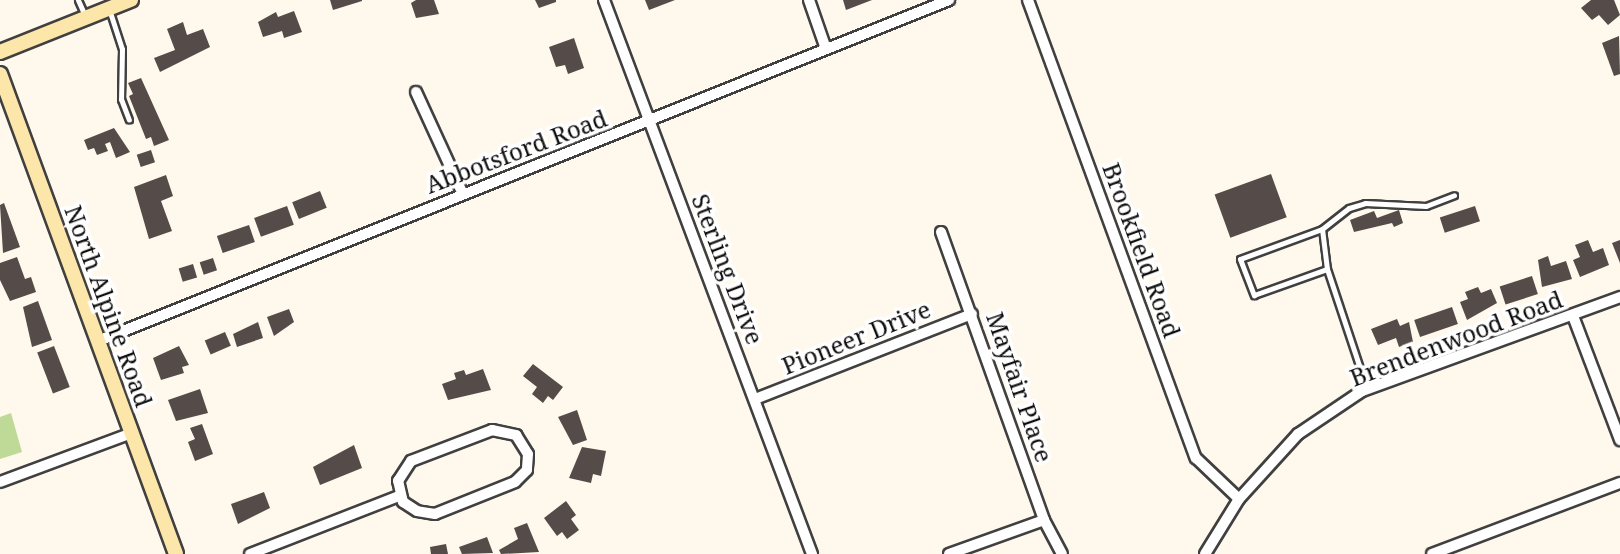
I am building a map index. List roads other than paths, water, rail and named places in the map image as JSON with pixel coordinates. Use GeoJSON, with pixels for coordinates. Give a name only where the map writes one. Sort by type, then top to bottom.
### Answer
{"type":"FeatureCollection","features":[{"type":"Feature","properties":{"kind":"main road"},"geometry":{"type":"LineString","coordinates":[[0,52],[131,0]]}},
{"type":"Feature","properties":{"kind":"main road","name":"North Alpine Road"},"geometry":{"type":"LineString","coordinates":[[0,74],[176,554]]}},
{"type":"Feature","properties":{"kind":"street","name":"Sterling Drive"},"geometry":{"type":"LineString","coordinates":[[604,0],[812,554]]}},
{"type":"Feature","properties":{"kind":"street"},"geometry":{"type":"LineString","coordinates":[[809,0],[825,46]]}},
{"type":"Feature","properties":{"kind":"street","name":"Abbotsford Road"},"geometry":{"type":"LineString","coordinates":[[98,341],[650,122],[825,46],[949,0]]}},
{"type":"Feature","properties":{"kind":"street","name":"Brookfield Road"},"geometry":{"type":"LineString","coordinates":[[1028,0],[1196,458],[1239,499]]}},
{"type":"Feature","properties":{"kind":"street"},"geometry":{"type":"LineString","coordinates":[[416,92],[463,194]]}},
{"type":"Feature","properties":{"kind":"street","name":"Mayfair Place"},"geometry":{"type":"LineString","coordinates":[[941,232],[1044,520],[1062,554]]}},
{"type":"Feature","properties":{"kind":"street","name":"Brendenwood Road"},"geometry":{"type":"LineString","coordinates":[[1205,554],[1239,499],[1298,434],[1367,389],[1620,297]]}},
{"type":"Feature","properties":{"kind":"street","name":"Pioneer Drive"},"geometry":{"type":"LineString","coordinates":[[755,399],[972,314]]}},
{"type":"Feature","properties":{"kind":"street"},"geometry":{"type":"LineString","coordinates":[[1573,316],[1620,440]]}},
{"type":"Feature","properties":{"kind":"street"},"geometry":{"type":"LineString","coordinates":[[492,430],[516,435],[528,454],[527,470],[515,482],[435,514],[418,511],[399,496],[399,476],[411,461],[492,430]]}},
{"type":"Feature","properties":{"kind":"street"},"geometry":{"type":"LineString","coordinates":[[0,482],[132,433]]}},
{"type":"Feature","properties":{"kind":"street"},"geometry":{"type":"LineString","coordinates":[[1432,554],[1620,483]]}},
{"type":"Feature","properties":{"kind":"street"},"geometry":{"type":"LineString","coordinates":[[250,554],[399,496]]}},
{"type":"Feature","properties":{"kind":"street"},"geometry":{"type":"LineString","coordinates":[[949,554],[1044,520]]}},
{"type":"Feature","properties":{"kind":"lane"},"geometry":{"type":"LineString","coordinates":[[78,0],[86,18]]}},
{"type":"Feature","properties":{"kind":"lane"},"geometry":{"type":"LineString","coordinates":[[109,9],[122,49],[121,99],[129,120]]}},
{"type":"Feature","properties":{"kind":"lane"},"geometry":{"type":"LineString","coordinates":[[1326,269],[1254,295],[1240,259],[1322,229],[1349,208],[1365,203],[1426,206],[1454,195]]}},
{"type":"Feature","properties":{"kind":"lane"},"geometry":{"type":"LineString","coordinates":[[1322,229],[1326,269],[1367,389]]}}]}
